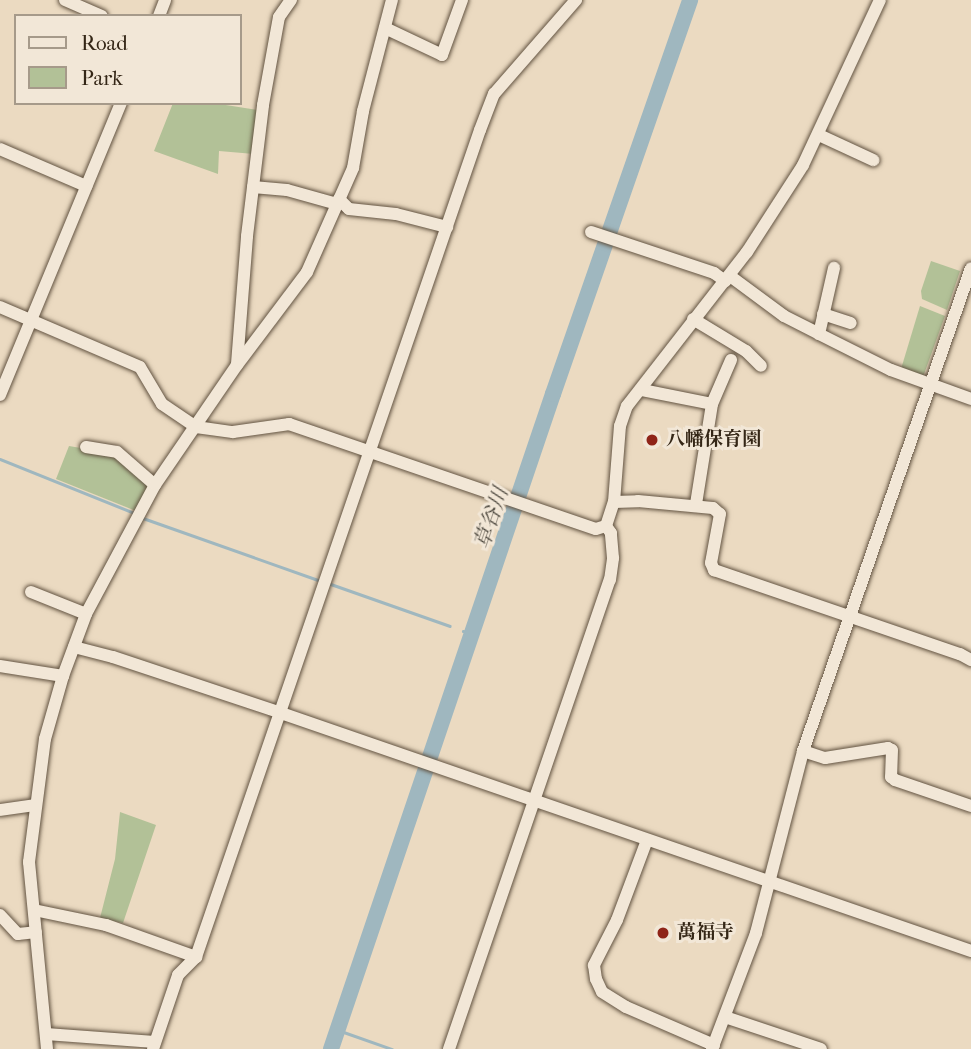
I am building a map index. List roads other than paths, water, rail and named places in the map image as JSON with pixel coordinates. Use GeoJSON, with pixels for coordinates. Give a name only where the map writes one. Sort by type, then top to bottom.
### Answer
{"type":"FeatureCollection","features":[{"type":"Feature","properties":{"kind":"street"},"geometry":{"type":"LineString","coordinates":[[65,0],[97,14]]}},
{"type":"Feature","properties":{"kind":"street"},"geometry":{"type":"LineString","coordinates":[[237,365],[253,187],[271,56],[279,17],[291,0]]}},
{"type":"Feature","properties":{"kind":"street"},"geometry":{"type":"LineString","coordinates":[[47,1049],[29,862],[34,805],[45,739],[63,676],[86,614],[155,485],[237,365],[307,272],[353,168],[363,111],[392,0]]}},
{"type":"Feature","properties":{"kind":"street"},"geometry":{"type":"LineString","coordinates":[[385,28],[442,55],[462,0]]}},
{"type":"Feature","properties":{"kind":"street"},"geometry":{"type":"LineString","coordinates":[[47,1034],[154,1046],[178,975],[196,957],[494,94],[576,0]]}},
{"type":"Feature","properties":{"kind":"street"},"geometry":{"type":"LineString","coordinates":[[606,526],[614,502],[620,426],[627,406],[728,278],[819,135],[880,0]]}},
{"type":"Feature","properties":{"kind":"street"},"geometry":{"type":"LineString","coordinates":[[0,394],[120,105]]}},
{"type":"Feature","properties":{"kind":"street"},"geometry":{"type":"LineString","coordinates":[[819,135],[873,160]]}},
{"type":"Feature","properties":{"kind":"street"},"geometry":{"type":"LineString","coordinates":[[0,149],[86,186]]}},
{"type":"Feature","properties":{"kind":"street"},"geometry":{"type":"LineString","coordinates":[[253,187],[287,190],[338,202],[349,209],[396,215],[447,228]]}},
{"type":"Feature","properties":{"kind":"street"},"geometry":{"type":"LineString","coordinates":[[591,232],[728,278],[784,316],[891,370],[971,399]]}},
{"type":"Feature","properties":{"kind":"street"},"geometry":{"type":"LineString","coordinates":[[819,334],[834,268]]}},
{"type":"Feature","properties":{"kind":"street"},"geometry":{"type":"LineString","coordinates":[[647,840],[617,920],[594,965],[596,979],[602,992],[626,1007],[713,1047],[757,933],[803,751],[971,268]]}},
{"type":"Feature","properties":{"kind":"street"},"geometry":{"type":"LineString","coordinates":[[0,307],[140,368],[162,404],[196,427],[233,432],[289,424],[596,529],[606,526]]}},
{"type":"Feature","properties":{"kind":"street"},"geometry":{"type":"LineString","coordinates":[[822,314],[851,323]]}},
{"type":"Feature","properties":{"kind":"street"},"geometry":{"type":"LineString","coordinates":[[693,319],[746,351],[761,366]]}},
{"type":"Feature","properties":{"kind":"street"},"geometry":{"type":"LineString","coordinates":[[696,505],[712,404],[725,366]]}},
{"type":"Feature","properties":{"kind":"street"},"geometry":{"type":"LineString","coordinates":[[642,390],[712,404]]}},
{"type":"Feature","properties":{"kind":"street"},"geometry":{"type":"LineString","coordinates":[[86,447],[117,452],[155,485]]}},
{"type":"Feature","properties":{"kind":"street"},"geometry":{"type":"LineString","coordinates":[[614,502],[713,508],[720,514],[711,563],[714,570],[849,615],[971,660]]}},
{"type":"Feature","properties":{"kind":"street"},"geometry":{"type":"LineString","coordinates":[[449,1049],[610,580],[613,558],[611,533],[606,526]]}},
{"type":"Feature","properties":{"kind":"street"},"geometry":{"type":"LineString","coordinates":[[31,592],[86,614]]}},
{"type":"Feature","properties":{"kind":"street"},"geometry":{"type":"LineString","coordinates":[[74,648],[113,657],[281,713],[971,950]]}},
{"type":"Feature","properties":{"kind":"street"},"geometry":{"type":"LineString","coordinates":[[0,666],[63,676]]}},
{"type":"Feature","properties":{"kind":"street"},"geometry":{"type":"LineString","coordinates":[[803,751],[825,758],[888,748],[892,750],[891,777],[895,780],[971,806]]}},
{"type":"Feature","properties":{"kind":"street"},"geometry":{"type":"LineString","coordinates":[[0,810],[34,805]]}},
{"type":"Feature","properties":{"kind":"street"},"geometry":{"type":"LineString","coordinates":[[34,910],[106,925],[196,957]]}},
{"type":"Feature","properties":{"kind":"street"},"geometry":{"type":"LineString","coordinates":[[0,915],[18,934],[36,932]]}},
{"type":"Feature","properties":{"kind":"street"},"geometry":{"type":"LineString","coordinates":[[725,1017],[821,1049]]}},
{"type":"Feature","properties":{"kind":"waterway","name":"草谷川"},"geometry":{"type":"LineString","coordinates":[[331,1049],[690,0]]}},
{"type":"Feature","properties":{"kind":"waterway"},"geometry":{"type":"LineString","coordinates":[[0,459],[134,513]]}},
{"type":"Feature","properties":{"kind":"waterway"},"geometry":{"type":"LineString","coordinates":[[143,518],[321,581]]}},
{"type":"Feature","properties":{"kind":"waterway"},"geometry":{"type":"LineString","coordinates":[[328,583],[450,626]]}},
{"type":"Feature","properties":{"kind":"waterway"},"geometry":{"type":"LineString","coordinates":[[463,631],[473,633]]}},
{"type":"Feature","properties":{"kind":"waterway"},"geometry":{"type":"LineString","coordinates":[[338,1030],[392,1049]]}},
{"type":"Feature","properties":{"kind":"place","name":"八幡保育園"},"geometry":{"type":"Point","coordinates":[652,440]}},
{"type":"Feature","properties":{"kind":"place","name":"萬福寺"},"geometry":{"type":"Point","coordinates":[663,933]}}]}
